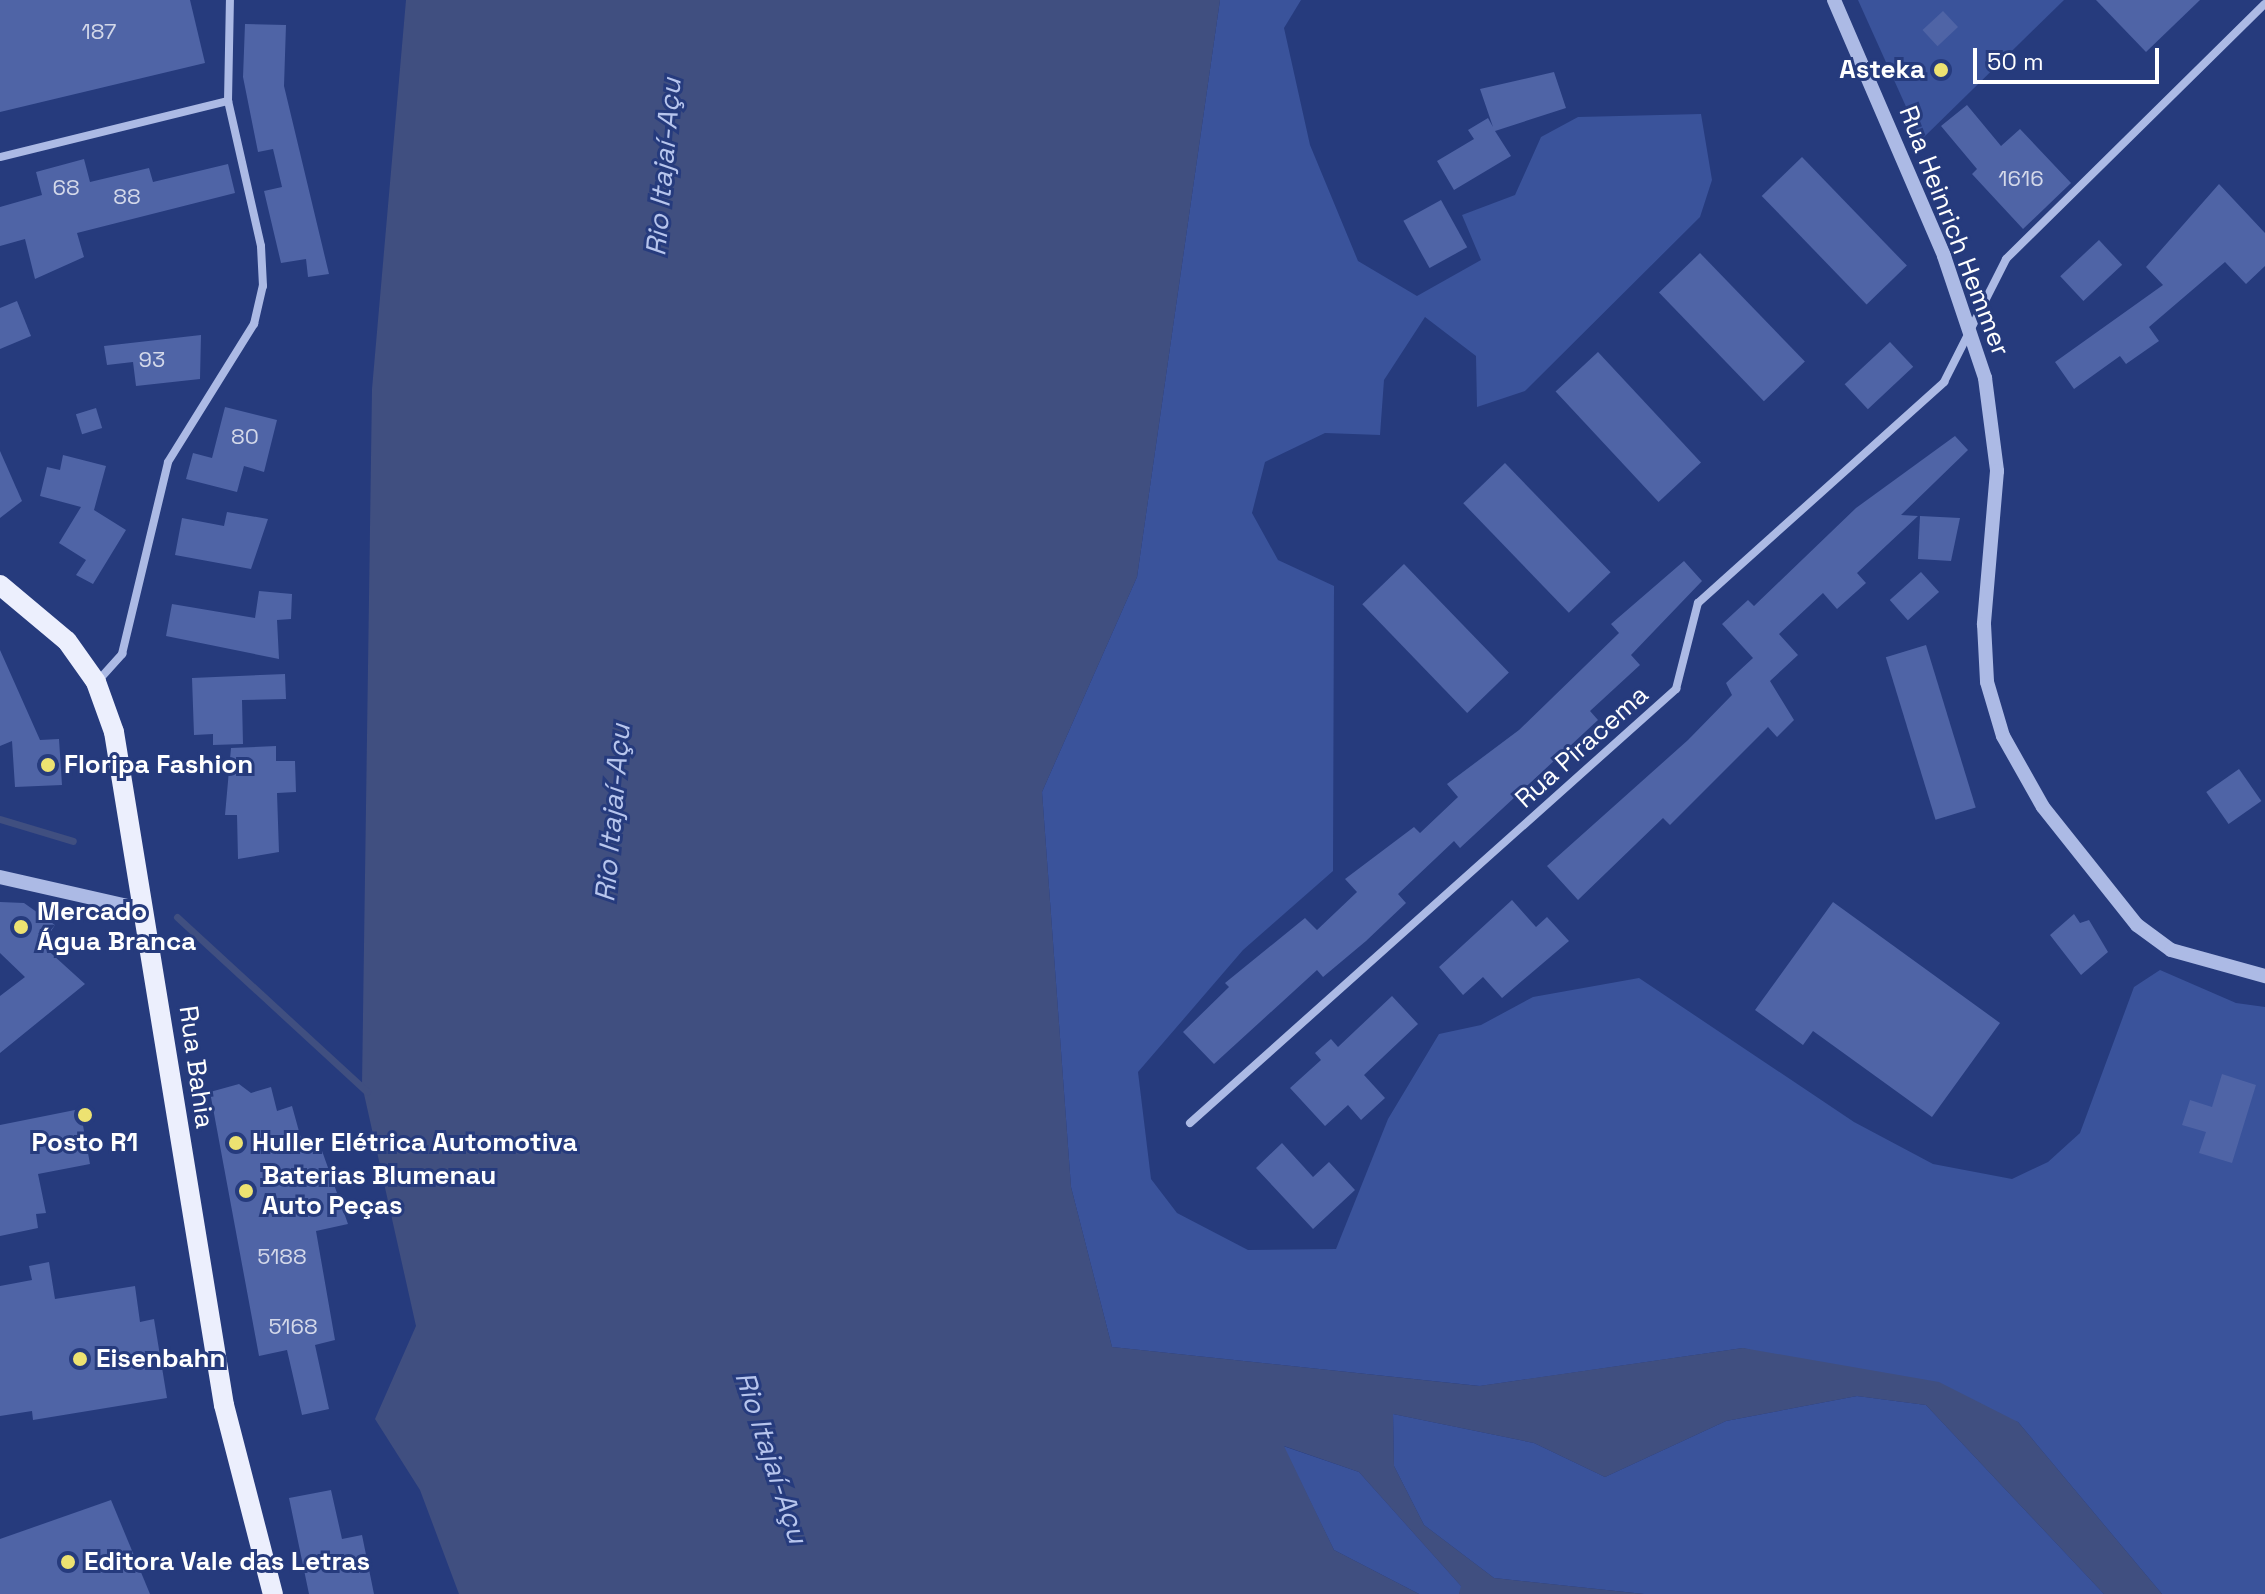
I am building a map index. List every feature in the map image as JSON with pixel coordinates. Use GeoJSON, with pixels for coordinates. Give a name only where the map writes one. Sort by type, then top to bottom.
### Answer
{"type":"FeatureCollection","features":[{"type":"Feature","properties":{"kind":"main road","name":"Rua Bahia"},"geometry":{"type":"LineString","coordinates":[[0,585],[67,641],[96,682],[114,732],[224,1405],[273,1594]]}},
{"type":"Feature","properties":{"kind":"street"},"geometry":{"type":"LineString","coordinates":[[96,682],[122,654],[168,462],[254,324],[263,286],[261,246],[228,101],[230,0]]}},
{"type":"Feature","properties":{"kind":"street","name":"Rua Heinrich Hemmer"},"geometry":{"type":"LineString","coordinates":[[1834,0],[1968,324],[1994,424],[1984,624],[1987,682],[2003,736],[2043,807],[2137,925],[2171,950],[2265,976]]}},
{"type":"Feature","properties":{"kind":"street","name":"Rua Piracema"},"geometry":{"type":"LineString","coordinates":[[1190,1123],[1676,689],[1698,603],[1944,382],[1968,324],[2006,259],[2265,4]]}},
{"type":"Feature","properties":{"kind":"street"},"geometry":{"type":"LineString","coordinates":[[0,157],[228,101]]}},
{"type":"Feature","properties":{"kind":"street"},"geometry":{"type":"LineString","coordinates":[[0,877],[145,910]]}},
{"type":"Feature","properties":{"kind":"shaded area"},"geometry":{"type":"Polygon","coordinates":[[[1220,0],[1301,0],[1284,28],[1310,145],[1358,261],[1417,296],[1481,260],[1462,215],[1515,195],[1541,137],[1578,117],[1701,114],[1712,180],[1700,217],[1525,391],[1477,407],[1476,356],[1425,317],[1384,380],[1380,435],[1325,433],[1265,462],[1252,513],[1278,560],[1334,586],[1333,871],[1243,950],[1138,1072],[1151,1179],[1177,1213],[1248,1250],[1336,1249],[1388,1119],[1439,1034],[1481,1025],[1533,997],[1639,978],[1854,1122],[1933,1164],[2012,1179],[2048,1162],[2080,1133],[2134,987],[2160,970],[2236,1003],[2265,1007],[2265,1594],[2162,1594],[2018,1422],[1743,1348],[1480,1386],[1112,1347],[1071,1187],[1042,792],[1137,577],[1220,0]]]}},
{"type":"Feature","properties":{"kind":"shaded area","name":"Asteka"},"geometry":{"type":"Polygon","coordinates":[[[1858,0],[2064,0],[1921,140],[1858,0]]]}},
{"type":"Feature","properties":{"kind":"shaded area"},"geometry":{"type":"Polygon","coordinates":[[[1857,1396],[1926,1405],[2104,1594],[1644,1594],[1494,1578],[1424,1525],[1394,1466],[1393,1414],[1534,1443],[1605,1477],[1726,1421],[1857,1396]]]}},
{"type":"Feature","properties":{"kind":"shaded area"},"geometry":{"type":"Polygon","coordinates":[[[1283,1446],[1359,1472],[1462,1587],[1459,1594],[1419,1594],[1334,1550],[1283,1446]]]}},
{"type":"Feature","properties":{"kind":"water","name":"Rio Itajaí-Açu"},"geometry":{"type":"Polygon","coordinates":[[[406,0],[1220,0],[1137,577],[1042,792],[1071,1187],[1112,1347],[1479,1386],[1743,1348],[1939,1382],[2018,1422],[2162,1594],[2104,1594],[1926,1405],[1857,1396],[1726,1421],[1605,1477],[1534,1443],[1393,1414],[1394,1466],[1424,1525],[1494,1578],[1644,1594],[1459,1594],[1461,1586],[1359,1472],[1284,1446],[1334,1550],[1419,1594],[459,1594],[420,1490],[375,1419],[416,1326],[362,1085],[372,389],[406,0]]]}},
{"type":"Feature","properties":{"kind":"building"},"geometry":{"type":"Polygon","coordinates":[[[0,0],[190,0],[205,63],[0,112],[0,0]]]}},
{"type":"Feature","properties":{"kind":"building"},"geometry":{"type":"Polygon","coordinates":[[[2096,0],[2200,0],[2146,52],[2096,0]]]}},
{"type":"Feature","properties":{"kind":"building"},"geometry":{"type":"Polygon","coordinates":[[[1943,11],[1958,27],[1938,46],[1923,30],[1943,11]]]}},
{"type":"Feature","properties":{"kind":"building"},"geometry":{"type":"Polygon","coordinates":[[[245,24],[286,25],[284,86],[329,274],[308,277],[306,259],[281,263],[264,191],[282,187],[273,149],[258,152],[243,77],[245,24]]]}},
{"type":"Feature","properties":{"kind":"building"},"geometry":{"type":"Polygon","coordinates":[[[1554,72],[1566,108],[1495,131],[1511,156],[1454,190],[1437,161],[1474,139],[1468,130],[1488,118],[1493,127],[1480,89],[1554,72]]]}},
{"type":"Feature","properties":{"kind":"building"},"geometry":{"type":"Polygon","coordinates":[[[1967,105],[2001,146],[2020,129],[2071,183],[2023,229],[1972,174],[1977,169],[1941,126],[1967,105]]]}},
{"type":"Feature","properties":{"kind":"building"},"geometry":{"type":"Polygon","coordinates":[[[1802,157],[1907,266],[1867,305],[1762,196],[1802,157]]]}},
{"type":"Feature","properties":{"kind":"building"},"geometry":{"type":"Polygon","coordinates":[[[84,159],[90,182],[149,168],[153,182],[228,164],[235,193],[77,233],[84,257],[35,279],[25,239],[0,246],[0,207],[42,195],[36,172],[84,159]]]}},
{"type":"Feature","properties":{"kind":"building"},"geometry":{"type":"Polygon","coordinates":[[[2219,184],[2265,233],[2265,266],[2246,284],[2225,262],[2149,327],[2159,341],[2126,364],[2120,356],[2074,389],[2055,362],[2163,285],[2146,267],[2219,184]]]}},
{"type":"Feature","properties":{"kind":"building"},"geometry":{"type":"Polygon","coordinates":[[[1441,200],[1467,247],[1430,268],[1403,221],[1441,200]]]}},
{"type":"Feature","properties":{"kind":"building"},"geometry":{"type":"Polygon","coordinates":[[[2099,240],[2122,265],[2083,301],[2060,276],[2099,240]]]}},
{"type":"Feature","properties":{"kind":"building"},"geometry":{"type":"Polygon","coordinates":[[[1700,253],[1805,362],[1764,401],[1659,293],[1700,253]]]}},
{"type":"Feature","properties":{"kind":"building"},"geometry":{"type":"Polygon","coordinates":[[[17,301],[31,336],[0,349],[0,308],[17,301]]]}},
{"type":"Feature","properties":{"kind":"building"},"geometry":{"type":"Polygon","coordinates":[[[201,335],[200,379],[136,386],[133,362],[107,365],[104,346],[201,335]]]}},
{"type":"Feature","properties":{"kind":"building"},"geometry":{"type":"Polygon","coordinates":[[[1890,342],[1913,367],[1868,409],[1845,384],[1890,342]]]}},
{"type":"Feature","properties":{"kind":"building"},"geometry":{"type":"Polygon","coordinates":[[[1598,352],[1701,462],[1659,502],[1556,392],[1598,352]]]}},
{"type":"Feature","properties":{"kind":"building"},"geometry":{"type":"Polygon","coordinates":[[[225,407],[277,420],[264,472],[244,466],[237,492],[186,479],[193,453],[212,458],[225,407]]]}},
{"type":"Feature","properties":{"kind":"building"},"geometry":{"type":"Polygon","coordinates":[[[96,408],[102,428],[82,434],[76,414],[96,408]]]}},
{"type":"Feature","properties":{"kind":"building"},"geometry":{"type":"Polygon","coordinates":[[[1955,436],[1968,450],[1901,515],[1918,516],[1857,573],[1866,583],[1837,609],[1823,593],[1779,634],[1798,655],[1770,681],[1794,720],[1777,737],[1768,727],[1670,825],[1663,818],[1578,900],[1547,866],[1688,740],[1732,695],[1726,683],[1753,658],[1722,624],[1748,600],[1754,606],[1856,508],[1955,436]]]}},
{"type":"Feature","properties":{"kind":"building"},"geometry":{"type":"Polygon","coordinates":[[[0,451],[22,501],[0,518],[0,451]]]}},
{"type":"Feature","properties":{"kind":"building"},"geometry":{"type":"Polygon","coordinates":[[[63,455],[106,466],[94,510],[126,530],[93,584],[76,575],[86,560],[59,543],[81,507],[40,496],[47,467],[60,470],[63,455]]]}},
{"type":"Feature","properties":{"kind":"building"},"geometry":{"type":"Polygon","coordinates":[[[1505,463],[1611,572],[1569,613],[1463,503],[1505,463]]]}},
{"type":"Feature","properties":{"kind":"building"},"geometry":{"type":"Polygon","coordinates":[[[227,512],[268,519],[251,569],[175,555],[182,518],[224,526],[227,512]]]}},
{"type":"Feature","properties":{"kind":"building"},"geometry":{"type":"Polygon","coordinates":[[[1920,516],[1960,518],[1951,561],[1918,559],[1920,516]]]}},
{"type":"Feature","properties":{"kind":"building"},"geometry":{"type":"Polygon","coordinates":[[[1684,561],[1702,581],[1631,655],[1640,665],[1590,711],[1598,720],[1460,848],[1454,841],[1398,894],[1406,903],[1366,941],[1323,977],[1317,970],[1214,1064],[1183,1032],[1229,987],[1225,983],[1305,918],[1317,930],[1357,892],[1345,879],[1414,827],[1420,833],[1458,797],[1447,784],[1519,730],[1619,633],[1611,624],[1684,561]]]}},
{"type":"Feature","properties":{"kind":"building"},"geometry":{"type":"Polygon","coordinates":[[[1404,564],[1509,673],[1467,713],[1362,604],[1404,564]]]}},
{"type":"Feature","properties":{"kind":"building"},"geometry":{"type":"Polygon","coordinates":[[[1921,572],[1939,592],[1908,620],[1890,600],[1921,572]]]}},
{"type":"Feature","properties":{"kind":"building"},"geometry":{"type":"Polygon","coordinates":[[[259,591],[292,594],[291,619],[277,620],[279,659],[166,636],[172,604],[255,618],[259,591]]]}},
{"type":"Feature","properties":{"kind":"building"},"geometry":{"type":"Polygon","coordinates":[[[1926,645],[1976,808],[1936,820],[1886,657],[1926,645]]]}},
{"type":"Feature","properties":{"kind":"building"},"geometry":{"type":"Polygon","coordinates":[[[0,650],[40,740],[59,739],[62,785],[15,787],[12,741],[0,746],[0,650]]]}},
{"type":"Feature","properties":{"kind":"building"},"geometry":{"type":"Polygon","coordinates":[[[285,674],[286,699],[242,700],[243,744],[213,745],[213,734],[194,735],[192,678],[285,674]]]}},
{"type":"Feature","properties":{"kind":"building"},"geometry":{"type":"Polygon","coordinates":[[[276,746],[276,761],[295,761],[296,792],[277,793],[279,852],[238,859],[237,815],[225,815],[231,748],[276,746]]]}},
{"type":"Feature","properties":{"kind":"building"},"geometry":{"type":"Polygon","coordinates":[[[2239,769],[2261,801],[2229,824],[2206,792],[2239,769]]]}},
{"type":"Feature","properties":{"kind":"building"},"geometry":{"type":"Polygon","coordinates":[[[1512,900],[1536,927],[1547,917],[1569,941],[1502,998],[1483,977],[1463,995],[1439,967],[1512,900]]]}},
{"type":"Feature","properties":{"kind":"building"},"geometry":{"type":"Polygon","coordinates":[[[0,902],[24,903],[55,925],[42,945],[85,984],[0,1053],[0,996],[25,977],[0,953],[0,902]]]}},
{"type":"Feature","properties":{"kind":"building"},"geometry":{"type":"Polygon","coordinates":[[[1833,902],[2000,1023],[1932,1117],[1813,1031],[1803,1045],[1755,1010],[1833,902]]]}},
{"type":"Feature","properties":{"kind":"building"},"geometry":{"type":"Polygon","coordinates":[[[2074,914],[2080,923],[2089,920],[2108,952],[2081,975],[2050,935],[2074,914]]]}},
{"type":"Feature","properties":{"kind":"building"},"geometry":{"type":"Polygon","coordinates":[[[1392,996],[1418,1024],[1364,1075],[1385,1098],[1361,1120],[1348,1105],[1325,1126],[1290,1088],[1321,1060],[1315,1053],[1331,1039],[1338,1047],[1392,996]]]}},
{"type":"Feature","properties":{"kind":"building"},"geometry":{"type":"Polygon","coordinates":[[[2222,1074],[2256,1085],[2232,1163],[2199,1153],[2206,1132],[2182,1125],[2190,1100],[2212,1107],[2222,1074]]]}},
{"type":"Feature","properties":{"kind":"building"},"geometry":{"type":"Polygon","coordinates":[[[239,1084],[251,1093],[271,1087],[277,1111],[292,1106],[305,1153],[321,1148],[348,1224],[316,1231],[335,1340],[315,1345],[329,1409],[302,1415],[287,1350],[259,1356],[210,1092],[239,1084]]]}},
{"type":"Feature","properties":{"kind":"building"},"geometry":{"type":"Polygon","coordinates":[[[80,1109],[90,1164],[38,1174],[46,1213],[36,1214],[38,1228],[0,1236],[0,1125],[80,1109]]]}},
{"type":"Feature","properties":{"kind":"building"},"geometry":{"type":"Polygon","coordinates":[[[1282,1143],[1313,1177],[1329,1162],[1355,1190],[1313,1229],[1256,1168],[1282,1143]]]}},
{"type":"Feature","properties":{"kind":"building","name":"Eisenbahn"},"geometry":{"type":"Polygon","coordinates":[[[49,1262],[55,1299],[135,1286],[140,1322],[154,1319],[167,1398],[33,1420],[32,1411],[0,1416],[0,1286],[32,1280],[29,1266],[49,1262]]]}},
{"type":"Feature","properties":{"kind":"building"},"geometry":{"type":"Polygon","coordinates":[[[331,1490],[342,1539],[362,1535],[374,1594],[309,1594],[289,1498],[331,1490]]]}},
{"type":"Feature","properties":{"kind":"building","name":"Editora Vale das Letras"},"geometry":{"type":"Polygon","coordinates":[[[111,1500],[150,1594],[0,1594],[0,1539],[111,1500]]]}},
{"type":"Feature","properties":{"kind":"waterway"},"geometry":{"type":"LineString","coordinates":[[0,819],[73,841]]}},
{"type":"Feature","properties":{"kind":"waterway"},"geometry":{"type":"LineString","coordinates":[[177,917],[367,1092]]}},
{"type":"Feature","properties":{"kind":"place","name":"Asteka"},"geometry":{"type":"Point","coordinates":[1941,70]}},
{"type":"Feature","properties":{"kind":"place","name":"Floripa Fashion"},"geometry":{"type":"Point","coordinates":[48,765]}},
{"type":"Feature","properties":{"kind":"place","name":"Mercado Água Branca"},"geometry":{"type":"Point","coordinates":[21,927]}},
{"type":"Feature","properties":{"kind":"place","name":"Posto R1"},"geometry":{"type":"Point","coordinates":[85,1115]}},
{"type":"Feature","properties":{"kind":"place","name":"Huller Elétrica Automotiva"},"geometry":{"type":"Point","coordinates":[236,1143]}},
{"type":"Feature","properties":{"kind":"place","name":"Baterias Blumenau Auto Peças"},"geometry":{"type":"Point","coordinates":[246,1191]}},
{"type":"Feature","properties":{"kind":"place","name":"Eisenbahn"},"geometry":{"type":"Point","coordinates":[80,1359]}},
{"type":"Feature","properties":{"kind":"place","name":"Editora Vale das Letras"},"geometry":{"type":"Point","coordinates":[68,1562]}}]}
